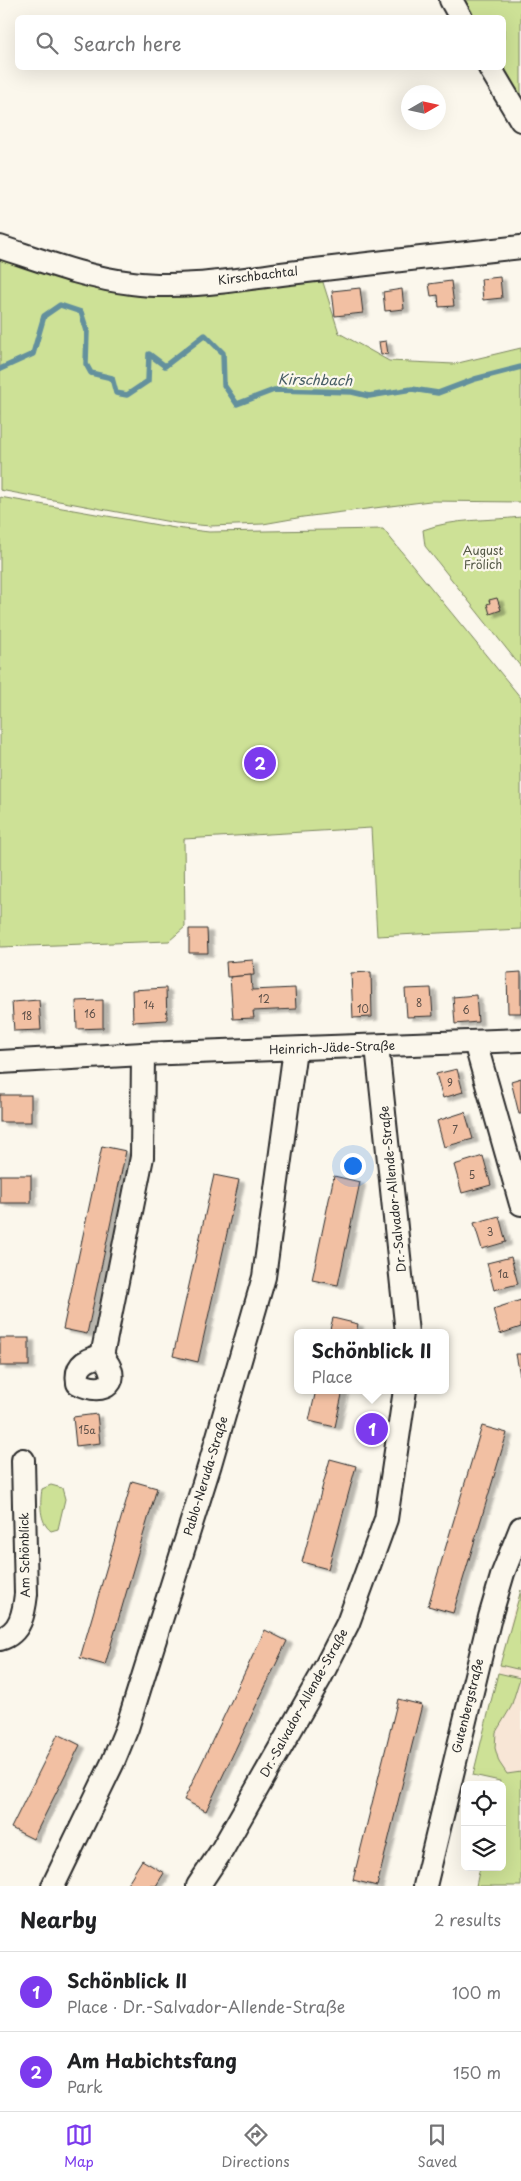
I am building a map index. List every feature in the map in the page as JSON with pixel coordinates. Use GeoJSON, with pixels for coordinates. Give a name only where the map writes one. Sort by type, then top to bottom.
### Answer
{"type":"FeatureCollection","features":[{"type":"Feature","properties":{"kind":"street"},"geometry":{"type":"LineString","coordinates":[[450,0],[459,15]]}},
{"type":"Feature","properties":{"kind":"street"},"geometry":{"type":"LineString","coordinates":[[491,70],[521,120]]}},
{"type":"Feature","properties":{"kind":"street","name":"Kirschbachtal"},"geometry":{"type":"LineString","coordinates":[[0,247],[66,269],[132,284],[160,285],[234,280],[521,247]]}},
{"type":"Feature","properties":{"kind":"street","name":"Heinrich-Jäde-Straße"},"geometry":{"type":"LineString","coordinates":[[0,1062],[143,1054],[521,1040]]}},
{"type":"Feature","properties":{"kind":"street"},"geometry":{"type":"LineString","coordinates":[[475,1042],[521,1204]]}},
{"type":"Feature","properties":{"kind":"street","name":"Dr.-Salvador-Allende-Straße"},"geometry":{"type":"LineString","coordinates":[[377,1046],[406,1329]]}},
{"type":"Feature","properties":{"kind":"street","name":"Pablo-Neruda-Straße"},"geometry":{"type":"LineString","coordinates":[[53,1886],[113,1762],[127,1728],[253,1320],[264,1277],[295,1049]]}},
{"type":"Feature","properties":{"kind":"street"},"geometry":{"type":"LineString","coordinates":[[102,1356],[142,1157],[143,1054]]}},
{"type":"Feature","properties":{"kind":"street","name":"Dr.-Salvador-Allende-Straße"},"geometry":{"type":"LineString","coordinates":[[198,1886],[222,1850],[320,1678],[348,1623],[386,1518],[404,1394]]}},
{"type":"Feature","properties":{"kind":"street","name":"Am Schönblick"},"geometry":{"type":"LineString","coordinates":[[0,1639],[16,1628],[25,1608],[23,1460]]}},
{"type":"Feature","properties":{"kind":"street","name":"Gutenbergstraße"},"geometry":{"type":"LineString","coordinates":[[425,1886],[490,1617],[503,1573],[521,1528]]}},
{"type":"Feature","properties":{"kind":"shaded area"},"geometry":{"type":"Polygon","coordinates":[[[521,1590],[521,1886],[476,1886],[479,1871],[506,1871],[506,1781],[473,1775],[513,1612],[521,1590]]]}},
{"type":"Feature","properties":{"kind":"green space"},"geometry":{"type":"Polygon","coordinates":[[[461,0],[521,0],[521,102],[502,70],[506,70],[506,15],[470,15],[461,0]]]}},
{"type":"Feature","properties":{"kind":"green space"},"geometry":{"type":"Polygon","coordinates":[[[0,242],[108,275],[321,276],[339,333],[389,361],[454,364],[521,348],[521,502],[430,501],[263,524],[210,526],[176,523],[0,490],[0,242]]]}},
{"type":"Feature","properties":{"kind":"green space"},"geometry":{"type":"Polygon","coordinates":[[[0,497],[175,528],[209,532],[383,529],[521,698],[521,929],[377,936],[371,828],[184,839],[185,927],[169,941],[0,947],[0,497]]]}},
{"type":"Feature","properties":{"kind":"green space","name":"August Frölich"},"geometry":{"type":"Polygon","coordinates":[[[521,517],[521,667],[425,546],[423,530],[447,523],[521,517]]]}},
{"type":"Feature","properties":{"kind":"green space"},"geometry":{"type":"Polygon","coordinates":[[[51,1485],[62,1488],[65,1499],[58,1529],[51,1531],[42,1517],[41,1506],[42,1489],[51,1485]]]}},
{"type":"Feature","properties":{"kind":"green space"},"geometry":{"type":"Polygon","coordinates":[[[521,1590],[521,1670],[500,1665],[521,1590]]]}},
{"type":"Feature","properties":{"kind":"green space"},"geometry":{"type":"Polygon","coordinates":[[[498,1673],[520,1678],[511,1707],[496,1732],[495,1748],[499,1762],[507,1774],[521,1772],[521,1886],[476,1886],[479,1871],[506,1871],[506,1781],[473,1775],[498,1673]]]}},
{"type":"Feature","properties":{"kind":"building"},"geometry":{"type":"Polygon","coordinates":[[[500,277],[502,298],[483,300],[481,279],[500,277]]]}},
{"type":"Feature","properties":{"kind":"building"},"geometry":{"type":"Polygon","coordinates":[[[451,281],[454,306],[439,307],[438,295],[431,296],[429,284],[451,281]]]}},
{"type":"Feature","properties":{"kind":"building"},"geometry":{"type":"Polygon","coordinates":[[[360,288],[363,313],[335,316],[332,291],[360,288]]]}},
{"type":"Feature","properties":{"kind":"building"},"geometry":{"type":"Polygon","coordinates":[[[402,289],[404,309],[385,311],[383,292],[402,289]]]}},
{"type":"Feature","properties":{"kind":"building"},"geometry":{"type":"Polygon","coordinates":[[[386,341],[388,354],[381,355],[379,342],[386,341]]]}},
{"type":"Feature","properties":{"kind":"building"},"geometry":{"type":"Polygon","coordinates":[[[497,598],[501,610],[490,614],[487,604],[490,603],[489,600],[497,598]]]}},
{"type":"Feature","properties":{"kind":"building"},"geometry":{"type":"Polygon","coordinates":[[[189,929],[207,929],[208,953],[189,953],[189,929]]]}},
{"type":"Feature","properties":{"kind":"building"},"geometry":{"type":"Polygon","coordinates":[[[253,960],[254,975],[227,977],[226,962],[253,960]]]}},
{"type":"Feature","properties":{"kind":"building"},"geometry":{"type":"Polygon","coordinates":[[[371,972],[372,1017],[353,1018],[351,973],[371,972]]]}},
{"type":"Feature","properties":{"kind":"building"},"geometry":{"type":"Polygon","coordinates":[[[521,972],[521,1013],[508,1013],[507,973],[521,972]]]}},
{"type":"Feature","properties":{"kind":"building"},"geometry":{"type":"Polygon","coordinates":[[[251,975],[252,990],[295,988],[296,1009],[253,1011],[254,1018],[233,1019],[230,977],[251,975]]]}},
{"type":"Feature","properties":{"kind":"building"},"geometry":{"type":"Polygon","coordinates":[[[166,988],[167,1020],[133,1022],[132,990],[166,988]]]}},
{"type":"Feature","properties":{"kind":"building"},"geometry":{"type":"Polygon","coordinates":[[[431,988],[433,1016],[407,1017],[405,989],[431,988]]]}},
{"type":"Feature","properties":{"kind":"building"},"geometry":{"type":"Polygon","coordinates":[[[476,995],[478,1022],[455,1024],[453,997],[476,995]]]}},
{"type":"Feature","properties":{"kind":"building"},"geometry":{"type":"Polygon","coordinates":[[[39,1000],[41,1030],[14,1031],[12,1002],[39,1000]]]}},
{"type":"Feature","properties":{"kind":"building"},"geometry":{"type":"Polygon","coordinates":[[[103,1000],[103,1028],[77,1029],[76,1001],[103,1000]]]}},
{"type":"Feature","properties":{"kind":"building"},"geometry":{"type":"Polygon","coordinates":[[[457,1069],[463,1092],[443,1098],[436,1074],[457,1069]]]}},
{"type":"Feature","properties":{"kind":"building"},"geometry":{"type":"Polygon","coordinates":[[[521,1078],[521,1114],[519,1114],[511,1081],[521,1078]]]}},
{"type":"Feature","properties":{"kind":"building"},"geometry":{"type":"Polygon","coordinates":[[[0,1095],[31,1095],[31,1122],[0,1122],[0,1095]]]}},
{"type":"Feature","properties":{"kind":"building"},"geometry":{"type":"Polygon","coordinates":[[[465,1112],[473,1139],[444,1147],[437,1121],[465,1112]]]}},
{"type":"Feature","properties":{"kind":"building"},"geometry":{"type":"Polygon","coordinates":[[[102,1146],[126,1151],[87,1334],[63,1329],[102,1146]]]}},
{"type":"Feature","properties":{"kind":"building"},"geometry":{"type":"Polygon","coordinates":[[[483,1156],[491,1185],[462,1193],[454,1165],[483,1156]]]}},
{"type":"Feature","properties":{"kind":"building"},"geometry":{"type":"Polygon","coordinates":[[[0,1175],[31,1175],[31,1203],[0,1203],[0,1175]]]}},
{"type":"Feature","properties":{"kind":"building"},"geometry":{"type":"Polygon","coordinates":[[[214,1175],[239,1180],[198,1362],[173,1356],[214,1175]]]}},
{"type":"Feature","properties":{"kind":"building"},"geometry":{"type":"Polygon","coordinates":[[[334,1176],[360,1182],[338,1285],[312,1280],[334,1176]]]}},
{"type":"Feature","properties":{"kind":"building"},"geometry":{"type":"Polygon","coordinates":[[[499,1216],[506,1242],[482,1249],[474,1223],[499,1216]]]}},
{"type":"Feature","properties":{"kind":"building"},"geometry":{"type":"Polygon","coordinates":[[[511,1257],[518,1284],[494,1290],[487,1263],[511,1257]]]}},
{"type":"Feature","properties":{"kind":"building"},"geometry":{"type":"Polygon","coordinates":[[[521,1300],[521,1327],[500,1334],[493,1309],[521,1300]]]}},
{"type":"Feature","properties":{"kind":"building"},"geometry":{"type":"Polygon","coordinates":[[[333,1318],[358,1324],[357,1329],[330,1329],[333,1318]]]}},
{"type":"Feature","properties":{"kind":"building"},"geometry":{"type":"Polygon","coordinates":[[[0,1338],[29,1338],[29,1366],[0,1366],[0,1338]]]}},
{"type":"Feature","properties":{"kind":"building"},"geometry":{"type":"Polygon","coordinates":[[[516,1354],[521,1354],[521,1381],[516,1354]]]}},
{"type":"Feature","properties":{"kind":"building"},"geometry":{"type":"Polygon","coordinates":[[[315,1394],[342,1394],[335,1427],[309,1421],[315,1394]]]}},
{"type":"Feature","properties":{"kind":"building"},"geometry":{"type":"Polygon","coordinates":[[[97,1414],[100,1443],[76,1446],[73,1417],[97,1414]]]}},
{"type":"Feature","properties":{"kind":"building"},"geometry":{"type":"Polygon","coordinates":[[[370,1423],[376,1424],[375,1435],[368,1434],[370,1423]]]}},
{"type":"Feature","properties":{"kind":"building"},"geometry":{"type":"Polygon","coordinates":[[[482,1426],[507,1433],[453,1613],[428,1606],[482,1426]]]}},
{"type":"Feature","properties":{"kind":"building"},"geometry":{"type":"Polygon","coordinates":[[[330,1459],[356,1466],[328,1569],[302,1562],[330,1459]]]}},
{"type":"Feature","properties":{"kind":"building"},"geometry":{"type":"Polygon","coordinates":[[[132,1481],[157,1488],[105,1665],[80,1658],[132,1481]]]}},
{"type":"Feature","properties":{"kind":"building"},"geometry":{"type":"Polygon","coordinates":[[[265,1630],[287,1641],[206,1811],[184,1800],[265,1630]]]}},
{"type":"Feature","properties":{"kind":"building"},"geometry":{"type":"Polygon","coordinates":[[[398,1699],[422,1705],[377,1886],[353,1880],[398,1699]]]}},
{"type":"Feature","properties":{"kind":"building"},"geometry":{"type":"Polygon","coordinates":[[[58,1734],[80,1745],[33,1839],[11,1828],[58,1734]]]}},
{"type":"Feature","properties":{"kind":"building"},"geometry":{"type":"Polygon","coordinates":[[[142,1860],[164,1873],[156,1886],[126,1886],[142,1860]]]}},
{"type":"Feature","properties":{"kind":"waterway","name":"Kirschbach"},"geometry":{"type":"LineString","coordinates":[[0,369],[33,354],[44,316],[60,305],[81,312],[87,331],[86,364],[91,373],[112,378],[116,393],[127,395],[148,381],[149,354],[165,366],[205,335],[223,353],[224,385],[237,404],[274,390],[352,392],[369,396],[412,389],[438,393],[475,379],[521,367]]}},
{"type":"Feature","properties":{"kind":"place","name":"Am Habichtsfang"},"geometry":{"type":"Point","coordinates":[260,763]}},
{"type":"Feature","properties":{"kind":"place","name":"Schönblick II"},"geometry":{"type":"Point","coordinates":[372,1429]}}]}
